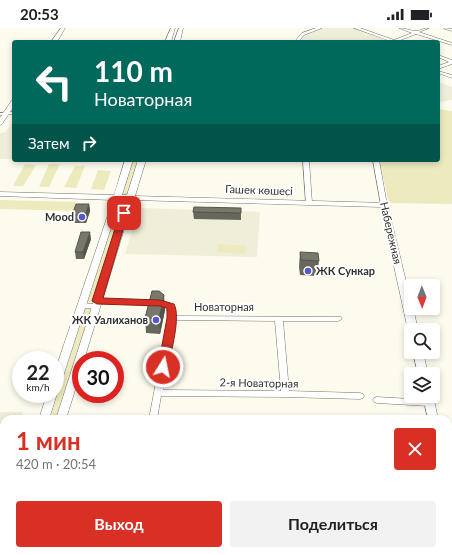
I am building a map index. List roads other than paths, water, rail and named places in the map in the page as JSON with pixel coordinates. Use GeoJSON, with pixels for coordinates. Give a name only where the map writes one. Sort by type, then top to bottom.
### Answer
{"type":"FeatureCollection","features":[{"type":"Feature","properties":{"kind":"main road"},"geometry":{"type":"LineString","coordinates":[[55,40],[63,28]]}},
{"type":"Feature","properties":{"kind":"main road"},"geometry":{"type":"LineString","coordinates":[[169,40],[173,28]]}},
{"type":"Feature","properties":{"kind":"main road"},"geometry":{"type":"LineString","coordinates":[[178,40],[181,28]]}},
{"type":"Feature","properties":{"kind":"main road"},"geometry":{"type":"LineString","coordinates":[[0,123],[3,113],[12,103]]}},
{"type":"Feature","properties":{"kind":"main road"},"geometry":{"type":"LineString","coordinates":[[64,360],[128,162]]}},
{"type":"Feature","properties":{"kind":"main road"},"geometry":{"type":"LineString","coordinates":[[62,415],[96,303],[141,162]]}},
{"type":"Feature","properties":{"kind":"main road","name":"Гашек көшесі"},"geometry":{"type":"LineString","coordinates":[[0,194],[384,205]]}},
{"type":"Feature","properties":{"kind":"main road","name":"Набережная"},"geometry":{"type":"LineString","coordinates":[[384,205],[411,323]]}},
{"type":"Feature","properties":{"kind":"main road"},"geometry":{"type":"LineString","coordinates":[[45,415],[49,403]]}},
{"type":"Feature","properties":{"kind":"main road"},"geometry":{"type":"LineString","coordinates":[[430,403],[432,415]]}},
{"type":"Feature","properties":{"kind":"street"},"geometry":{"type":"LineString","coordinates":[[298,40],[300,30],[305,32],[320,28]]}},
{"type":"Feature","properties":{"kind":"street"},"geometry":{"type":"LineString","coordinates":[[356,28],[389,40]]}},
{"type":"Feature","properties":{"kind":"street"},"geometry":{"type":"LineString","coordinates":[[401,28],[439,40]]}},
{"type":"Feature","properties":{"kind":"street"},"geometry":{"type":"LineString","coordinates":[[399,40],[427,28]]}},
{"type":"Feature","properties":{"kind":"street"},"geometry":{"type":"LineString","coordinates":[[446,28],[452,30]]}},
{"type":"Feature","properties":{"kind":"street"},"geometry":{"type":"LineString","coordinates":[[299,40],[301,36],[315,29]]}},
{"type":"Feature","properties":{"kind":"street"},"geometry":{"type":"LineString","coordinates":[[440,40],[452,44]]}},
{"type":"Feature","properties":{"kind":"street"},"geometry":{"type":"LineString","coordinates":[[440,57],[452,61]]}},
{"type":"Feature","properties":{"kind":"street"},"geometry":{"type":"LineString","coordinates":[[440,67],[452,61]]}},
{"type":"Feature","properties":{"kind":"street"},"geometry":{"type":"LineString","coordinates":[[440,73],[452,76]]}},
{"type":"Feature","properties":{"kind":"street"},"geometry":{"type":"LineString","coordinates":[[306,162],[309,203]]}},
{"type":"Feature","properties":{"kind":"street","name":"Набережная"},"geometry":{"type":"LineString","coordinates":[[376,162],[384,205]]}},
{"type":"Feature","properties":{"kind":"street"},"geometry":{"type":"LineString","coordinates":[[83,305],[96,303],[166,304],[171,308],[172,318],[154,415]]}},
{"type":"Feature","properties":{"kind":"street","name":"Новаторная"},"geometry":{"type":"LineString","coordinates":[[172,318],[338,319]]}},
{"type":"Feature","properties":{"kind":"street"},"geometry":{"type":"LineString","coordinates":[[279,319],[285,394]]}},
{"type":"Feature","properties":{"kind":"street","name":"2-я Новаторная"},"geometry":{"type":"LineString","coordinates":[[158,393],[360,396]]}},
{"type":"Feature","properties":{"kind":"street"},"geometry":{"type":"LineString","coordinates":[[377,400],[404,399]]}},
{"type":"Feature","properties":{"kind":"place","name":"Mood"},"geometry":{"type":"Point","coordinates":[82,217]}},
{"type":"Feature","properties":{"kind":"place","name":"ЖК Сункар"},"geometry":{"type":"Point","coordinates":[308,271]}},
{"type":"Feature","properties":{"kind":"place","name":"ЖК Уалиханов"},"geometry":{"type":"Point","coordinates":[156,320]}}]}
